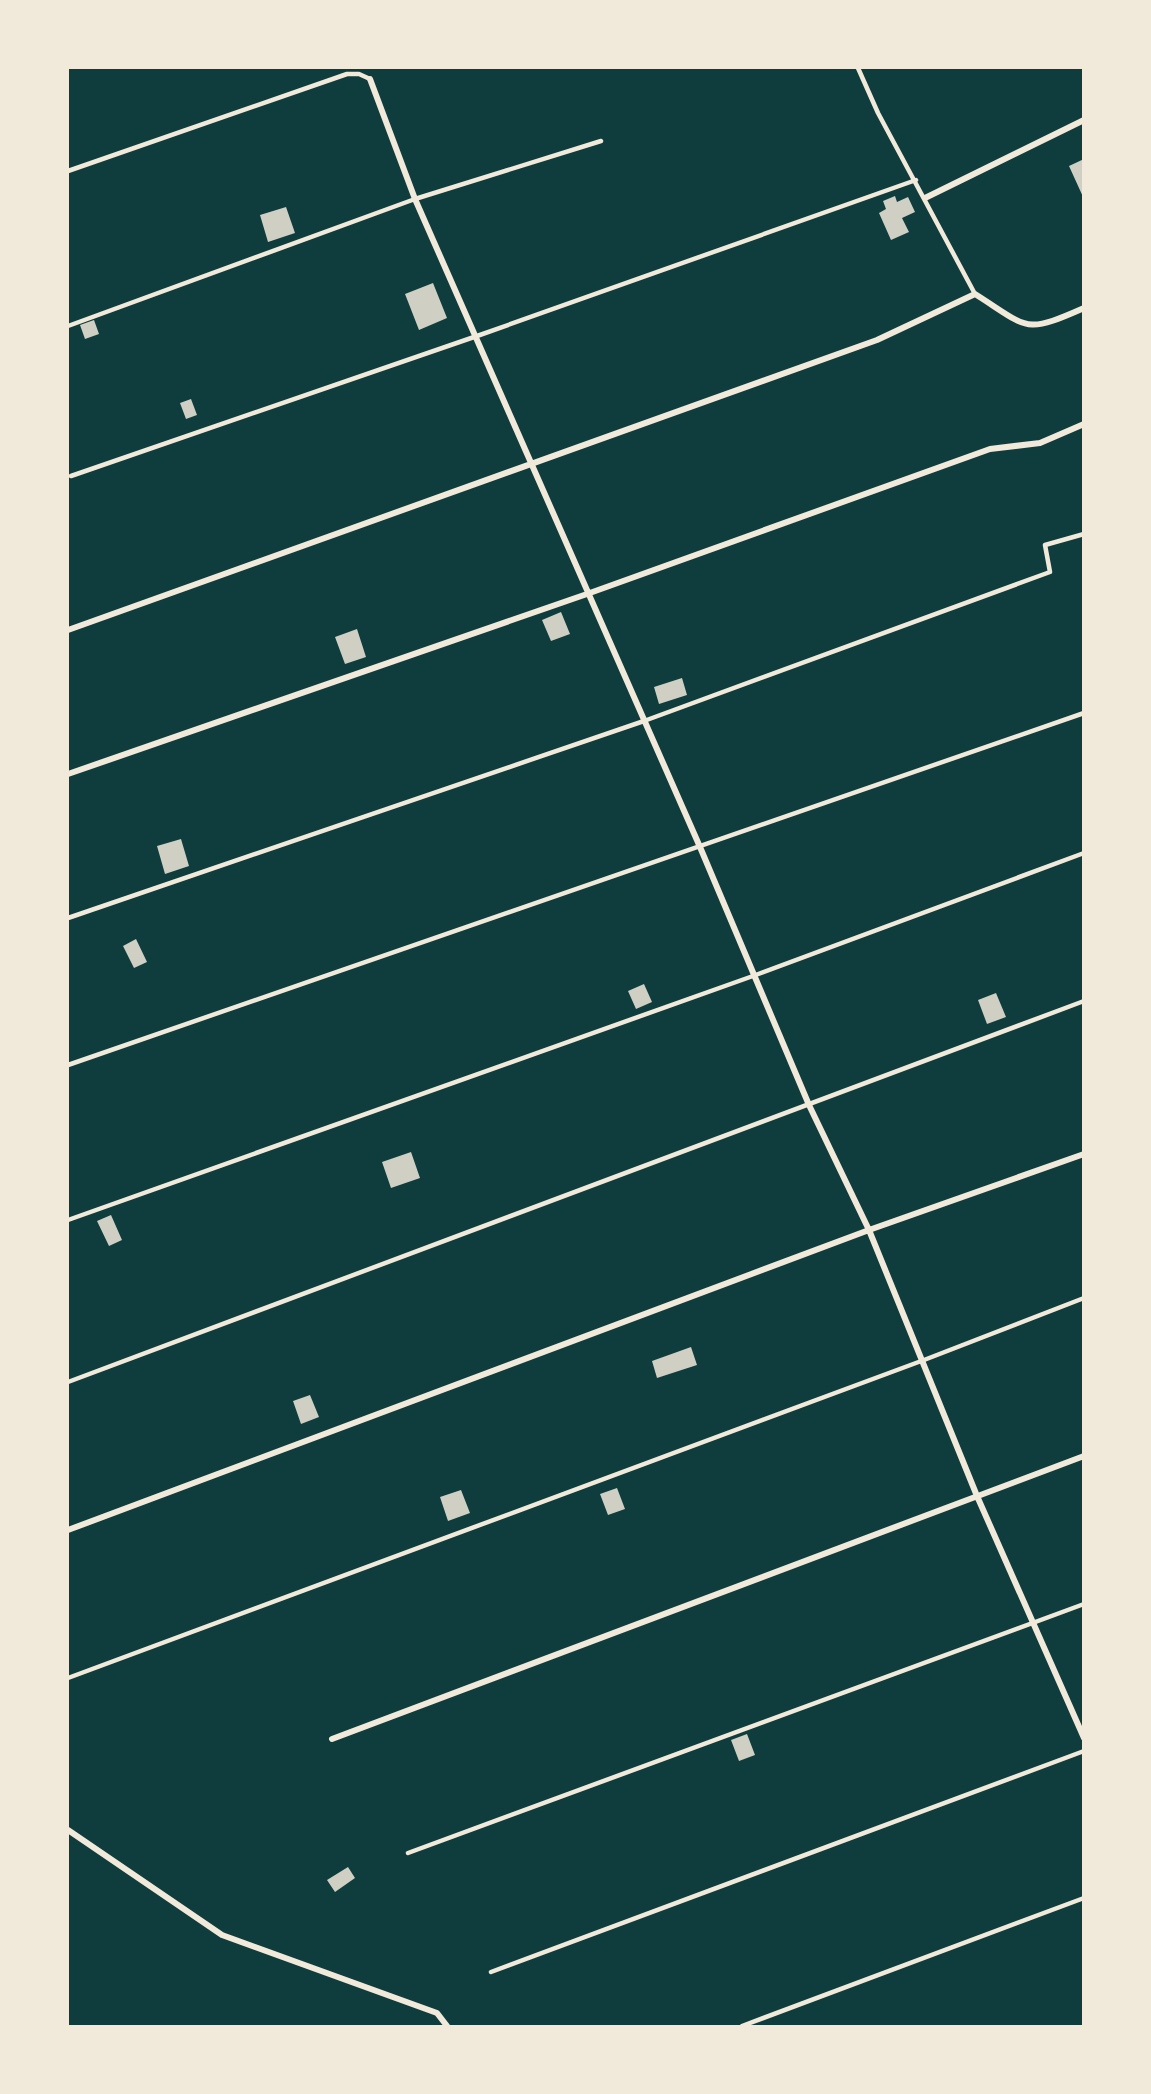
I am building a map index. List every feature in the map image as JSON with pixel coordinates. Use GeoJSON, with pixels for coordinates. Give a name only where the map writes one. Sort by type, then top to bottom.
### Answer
{"type":"FeatureCollection","features":[{"type":"Feature","properties":{"kind":"street"},"geometry":{"type":"LineString","coordinates":[[370,79],[415,199],[700,848],[809,1105],[869,1230],[924,1360],[977,1496],[1083,1738]]}},
{"type":"Feature","properties":{"kind":"street"},"geometry":{"type":"LineString","coordinates":[[925,198],[1083,120]]}},
{"type":"Feature","properties":{"kind":"street"},"geometry":{"type":"LineString","coordinates":[[68,630],[877,340],[975,294],[1023,324],[1035,327],[1083,308]]}},
{"type":"Feature","properties":{"kind":"street"},"geometry":{"type":"LineString","coordinates":[[68,774],[587,594],[990,449],[1040,443],[1083,424]]}},
{"type":"Feature","properties":{"kind":"street"},"geometry":{"type":"LineString","coordinates":[[68,1530],[869,1230],[1083,1154]]}},
{"type":"Feature","properties":{"kind":"street"},"geometry":{"type":"LineString","coordinates":[[332,1739],[1083,1456]]}},
{"type":"Feature","properties":{"kind":"street"},"geometry":{"type":"LineString","coordinates":[[68,1830],[222,1935],[437,2013],[447,2026]]}},
{"type":"Feature","properties":{"kind":"lane"},"geometry":{"type":"LineString","coordinates":[[858,68],[878,114],[916,180],[975,294]]}},
{"type":"Feature","properties":{"kind":"lane"},"geometry":{"type":"LineString","coordinates":[[68,171],[347,74],[359,74],[370,79]]}},
{"type":"Feature","properties":{"kind":"lane"},"geometry":{"type":"LineString","coordinates":[[68,326],[415,199],[602,141]]}},
{"type":"Feature","properties":{"kind":"lane"},"geometry":{"type":"LineString","coordinates":[[71,476],[477,336],[916,180]]}},
{"type":"Feature","properties":{"kind":"lane"},"geometry":{"type":"LineString","coordinates":[[68,918],[644,721],[1050,572],[1045,545],[1083,534]]}},
{"type":"Feature","properties":{"kind":"lane"},"geometry":{"type":"LineString","coordinates":[[68,1065],[700,848],[1083,713]]}},
{"type":"Feature","properties":{"kind":"lane"},"geometry":{"type":"LineString","coordinates":[[68,1220],[753,975],[1083,853]]}},
{"type":"Feature","properties":{"kind":"lane"},"geometry":{"type":"LineString","coordinates":[[68,1382],[1083,1001]]}},
{"type":"Feature","properties":{"kind":"lane"},"geometry":{"type":"LineString","coordinates":[[68,1678],[924,1360],[1083,1298]]}},
{"type":"Feature","properties":{"kind":"lane"},"geometry":{"type":"LineString","coordinates":[[408,1853],[1083,1604]]}},
{"type":"Feature","properties":{"kind":"lane"},"geometry":{"type":"LineString","coordinates":[[491,1972],[1083,1751]]}},
{"type":"Feature","properties":{"kind":"lane"},"geometry":{"type":"LineString","coordinates":[[742,2026],[1083,1898]]}},
{"type":"Feature","properties":{"kind":"building"},"geometry":{"type":"Polygon","coordinates":[[[1084,159],[1084,199],[1069,166],[1084,159]]]}},
{"type":"Feature","properties":{"kind":"building"},"geometry":{"type":"Polygon","coordinates":[[[895,196],[897,202],[908,197],[915,212],[902,218],[909,232],[891,240],[879,213],[886,209],[883,201],[895,196]]]}},
{"type":"Feature","properties":{"kind":"building"},"geometry":{"type":"Polygon","coordinates":[[[286,207],[295,233],[268,242],[260,215],[286,207]]]}},
{"type":"Feature","properties":{"kind":"building"},"geometry":{"type":"Polygon","coordinates":[[[433,283],[447,318],[419,330],[405,294],[433,283]]]}},
{"type":"Feature","properties":{"kind":"building"},"geometry":{"type":"Polygon","coordinates":[[[94,320],[99,334],[85,339],[80,325],[94,320]]]}},
{"type":"Feature","properties":{"kind":"building"},"geometry":{"type":"Polygon","coordinates":[[[191,399],[197,415],[186,419],[180,403],[191,399]]]}},
{"type":"Feature","properties":{"kind":"building"},"geometry":{"type":"Polygon","coordinates":[[[561,612],[570,634],[551,641],[542,620],[561,612]]]}},
{"type":"Feature","properties":{"kind":"building"},"geometry":{"type":"Polygon","coordinates":[[[357,629],[366,657],[345,664],[335,637],[357,629]]]}},
{"type":"Feature","properties":{"kind":"building"},"geometry":{"type":"Polygon","coordinates":[[[682,678],[687,695],[659,704],[654,687],[682,678]]]}},
{"type":"Feature","properties":{"kind":"building"},"geometry":{"type":"Polygon","coordinates":[[[181,839],[189,866],[165,874],[157,846],[181,839]]]}},
{"type":"Feature","properties":{"kind":"building"},"geometry":{"type":"Polygon","coordinates":[[[136,939],[147,962],[134,968],[123,946],[136,939]]]}},
{"type":"Feature","properties":{"kind":"building"},"geometry":{"type":"Polygon","coordinates":[[[644,984],[652,1002],[636,1009],[628,991],[644,984]]]}},
{"type":"Feature","properties":{"kind":"building"},"geometry":{"type":"Polygon","coordinates":[[[996,993],[1006,1017],[987,1024],[978,1000],[996,993]]]}},
{"type":"Feature","properties":{"kind":"building"},"geometry":{"type":"Polygon","coordinates":[[[411,1152],[420,1178],[391,1188],[382,1162],[411,1152]]]}},
{"type":"Feature","properties":{"kind":"building"},"geometry":{"type":"Polygon","coordinates":[[[111,1215],[122,1240],[109,1246],[97,1221],[111,1215]]]}},
{"type":"Feature","properties":{"kind":"building"},"geometry":{"type":"Polygon","coordinates":[[[691,1347],[697,1365],[657,1378],[652,1361],[691,1347]]]}},
{"type":"Feature","properties":{"kind":"building"},"geometry":{"type":"Polygon","coordinates":[[[310,1395],[319,1417],[301,1424],[293,1401],[310,1395]]]}},
{"type":"Feature","properties":{"kind":"building"},"geometry":{"type":"Polygon","coordinates":[[[617,1488],[625,1509],[608,1515],[600,1494],[617,1488]]]}},
{"type":"Feature","properties":{"kind":"building"},"geometry":{"type":"Polygon","coordinates":[[[461,1490],[470,1513],[448,1521],[440,1497],[461,1490]]]}},
{"type":"Feature","properties":{"kind":"building"},"geometry":{"type":"Polygon","coordinates":[[[747,1734],[755,1755],[739,1761],[731,1740],[747,1734]]]}},
{"type":"Feature","properties":{"kind":"building"},"geometry":{"type":"Polygon","coordinates":[[[348,1867],[355,1878],[335,1892],[327,1880],[348,1867]]]}}]}
